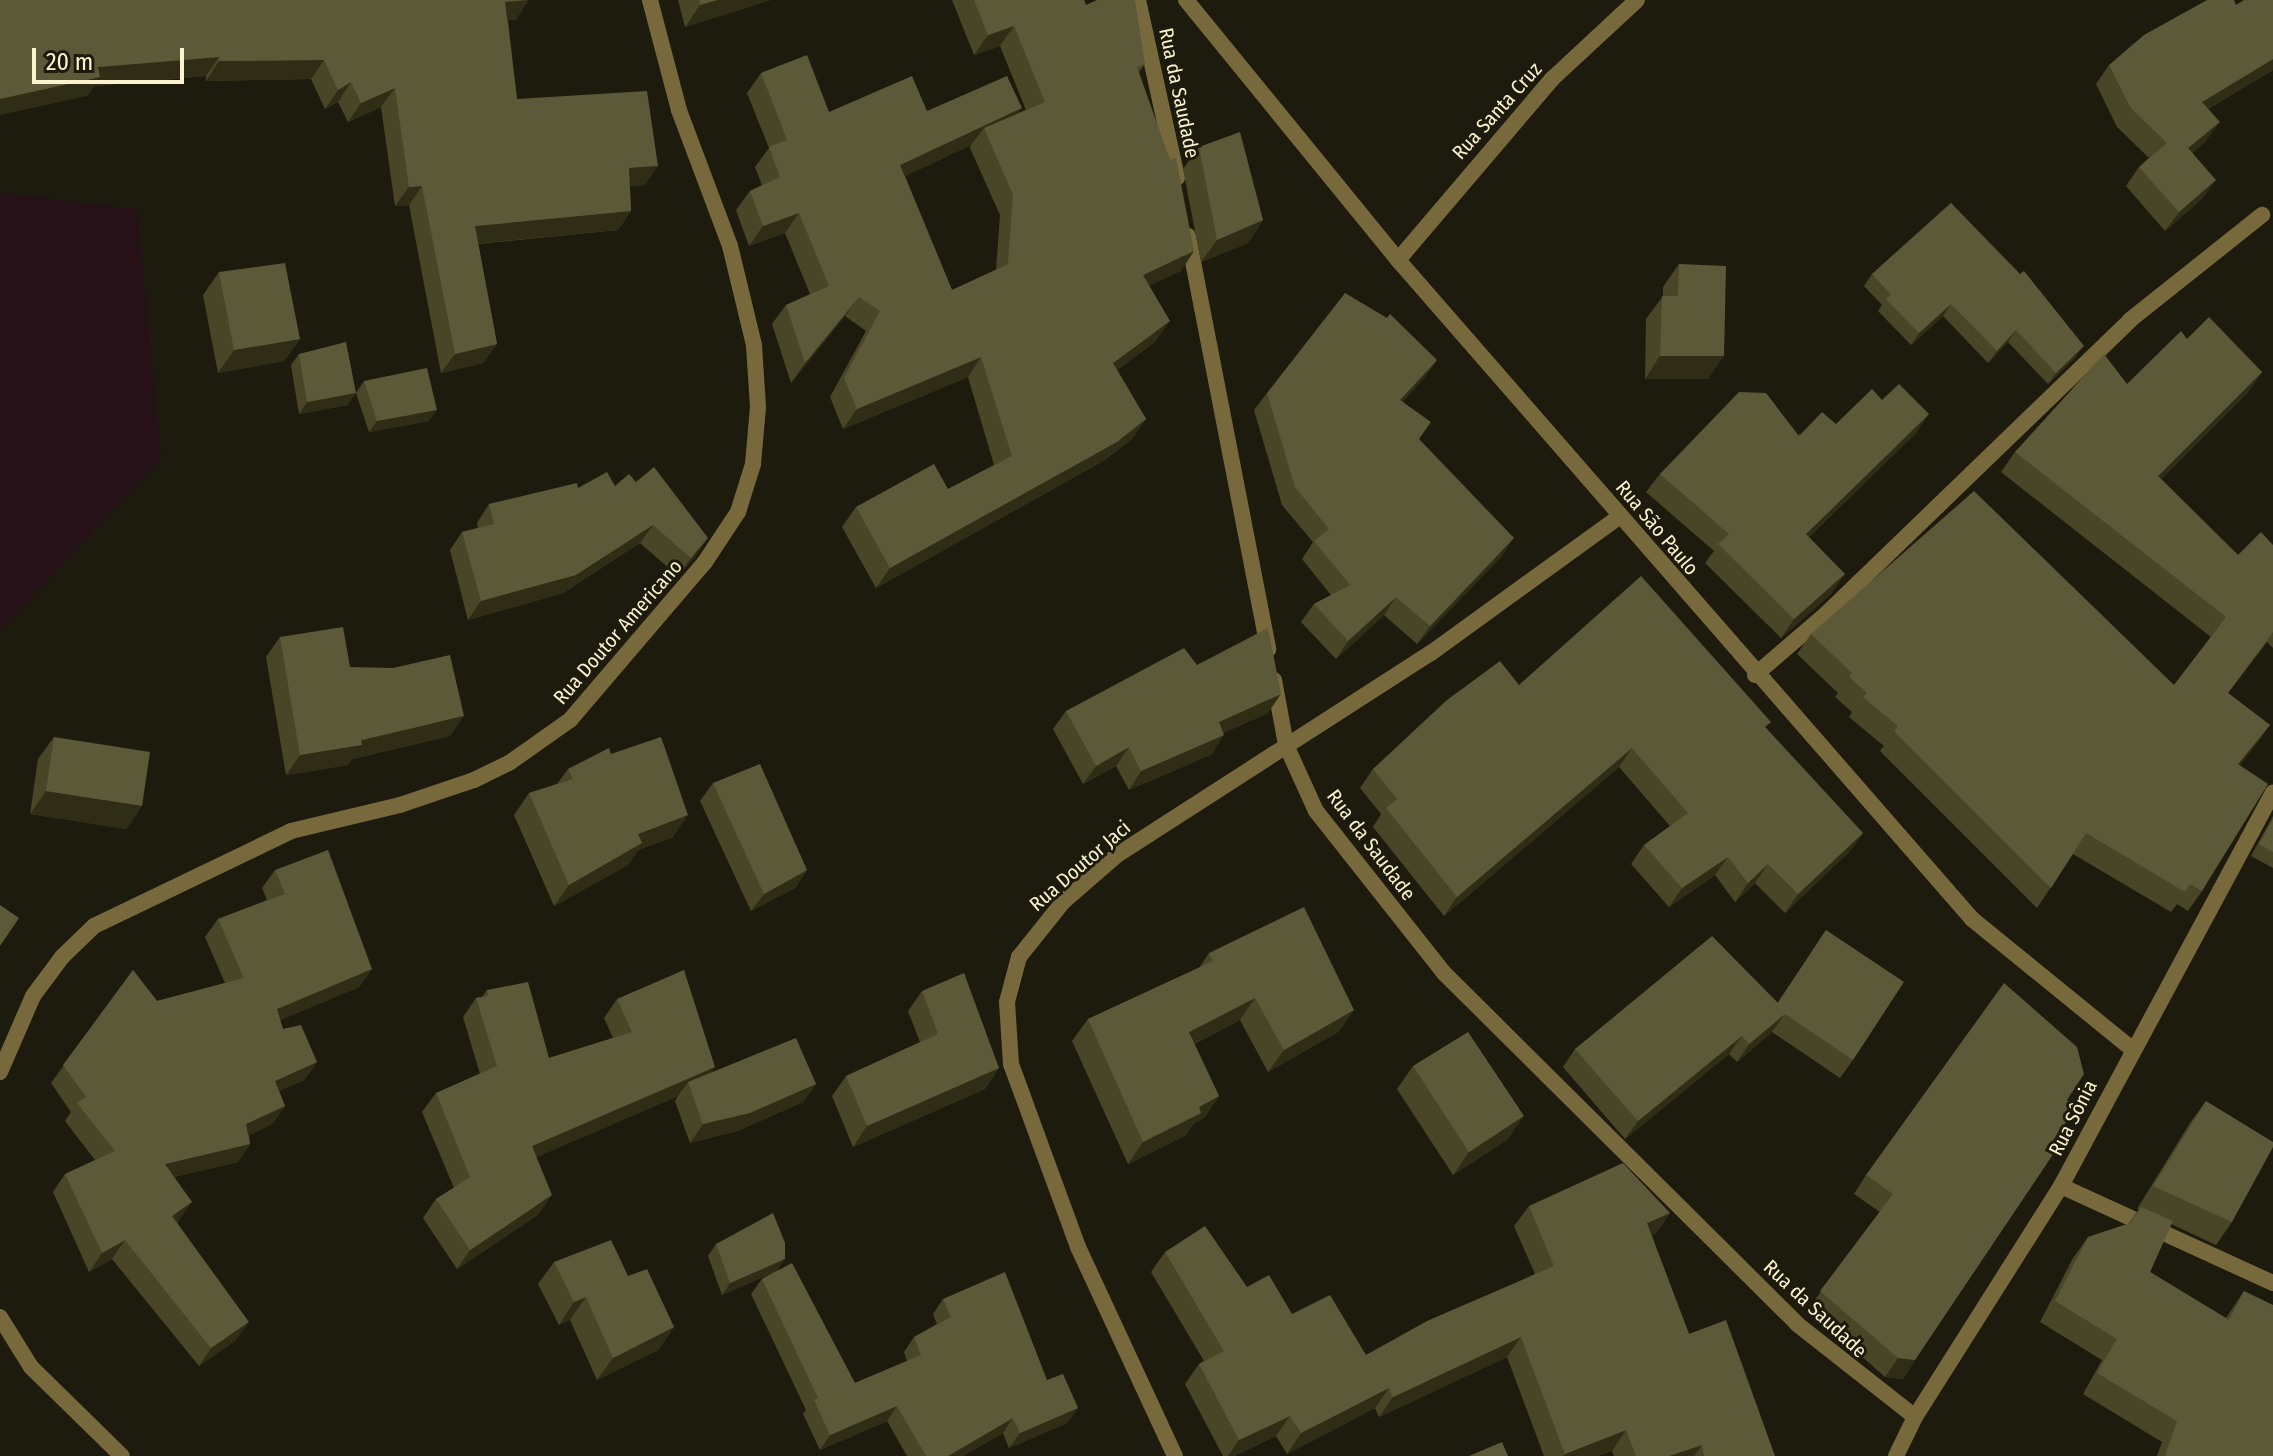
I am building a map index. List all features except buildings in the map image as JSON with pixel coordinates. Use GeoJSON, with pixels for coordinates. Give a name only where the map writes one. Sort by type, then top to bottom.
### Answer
{"type":"FeatureCollection","features":[{"type":"Feature","properties":{"kind":"street","name":"Rua Doutor Americano"},"geometry":{"type":"LineString","coordinates":[[0,1072],[33,996],[62,957],[94,926],[291,831],[400,805],[474,780],[509,763],[570,720],[705,562],[738,512],[753,464],[758,407],[754,345],[730,246],[679,110],[650,0]]}},
{"type":"Feature","properties":{"kind":"street","name":"Rua da Saudade"},"geometry":{"type":"LineString","coordinates":[[1138,0],[1182,205],[1286,745],[1316,811],[1444,973],[1797,1324],[1915,1417]]}},
{"type":"Feature","properties":{"kind":"street","name":"Rua São Paulo"},"geometry":{"type":"LineString","coordinates":[[1186,0],[1398,260],[1755,675],[1843,768],[1972,919],[2131,1048]]}},
{"type":"Feature","properties":{"kind":"street","name":"Rua Santa Cruz"},"geometry":{"type":"LineString","coordinates":[[1398,260],[1552,79],[1637,0]]}},
{"type":"Feature","properties":{"kind":"street"},"geometry":{"type":"LineString","coordinates":[[1755,675],[1826,614],[2130,320],[2262,215]]}},
{"type":"Feature","properties":{"kind":"street","name":"Rua Doutor Jaci"},"geometry":{"type":"LineString","coordinates":[[1175,1456],[1078,1247],[1038,1145],[1011,1064],[1007,1002],[1019,957],[1063,902],[1117,855],[1431,653],[1620,516]]}},
{"type":"Feature","properties":{"kind":"street","name":"Rua Sônia"},"geometry":{"type":"LineString","coordinates":[[1896,1456],[1915,1417],[2061,1186],[2131,1048],[2273,792]]}},
{"type":"Feature","properties":{"kind":"street"},"geometry":{"type":"LineString","coordinates":[[2061,1186],[2273,1283]]}},
{"type":"Feature","properties":{"kind":"street"},"geometry":{"type":"LineString","coordinates":[[0,1317],[31,1367],[122,1456]]}},
{"type":"Feature","properties":{"kind":"shaded area"},"geometry":{"type":"Polygon","coordinates":[[[0,193],[137,209],[161,458],[0,631],[0,193]]]}}]}
